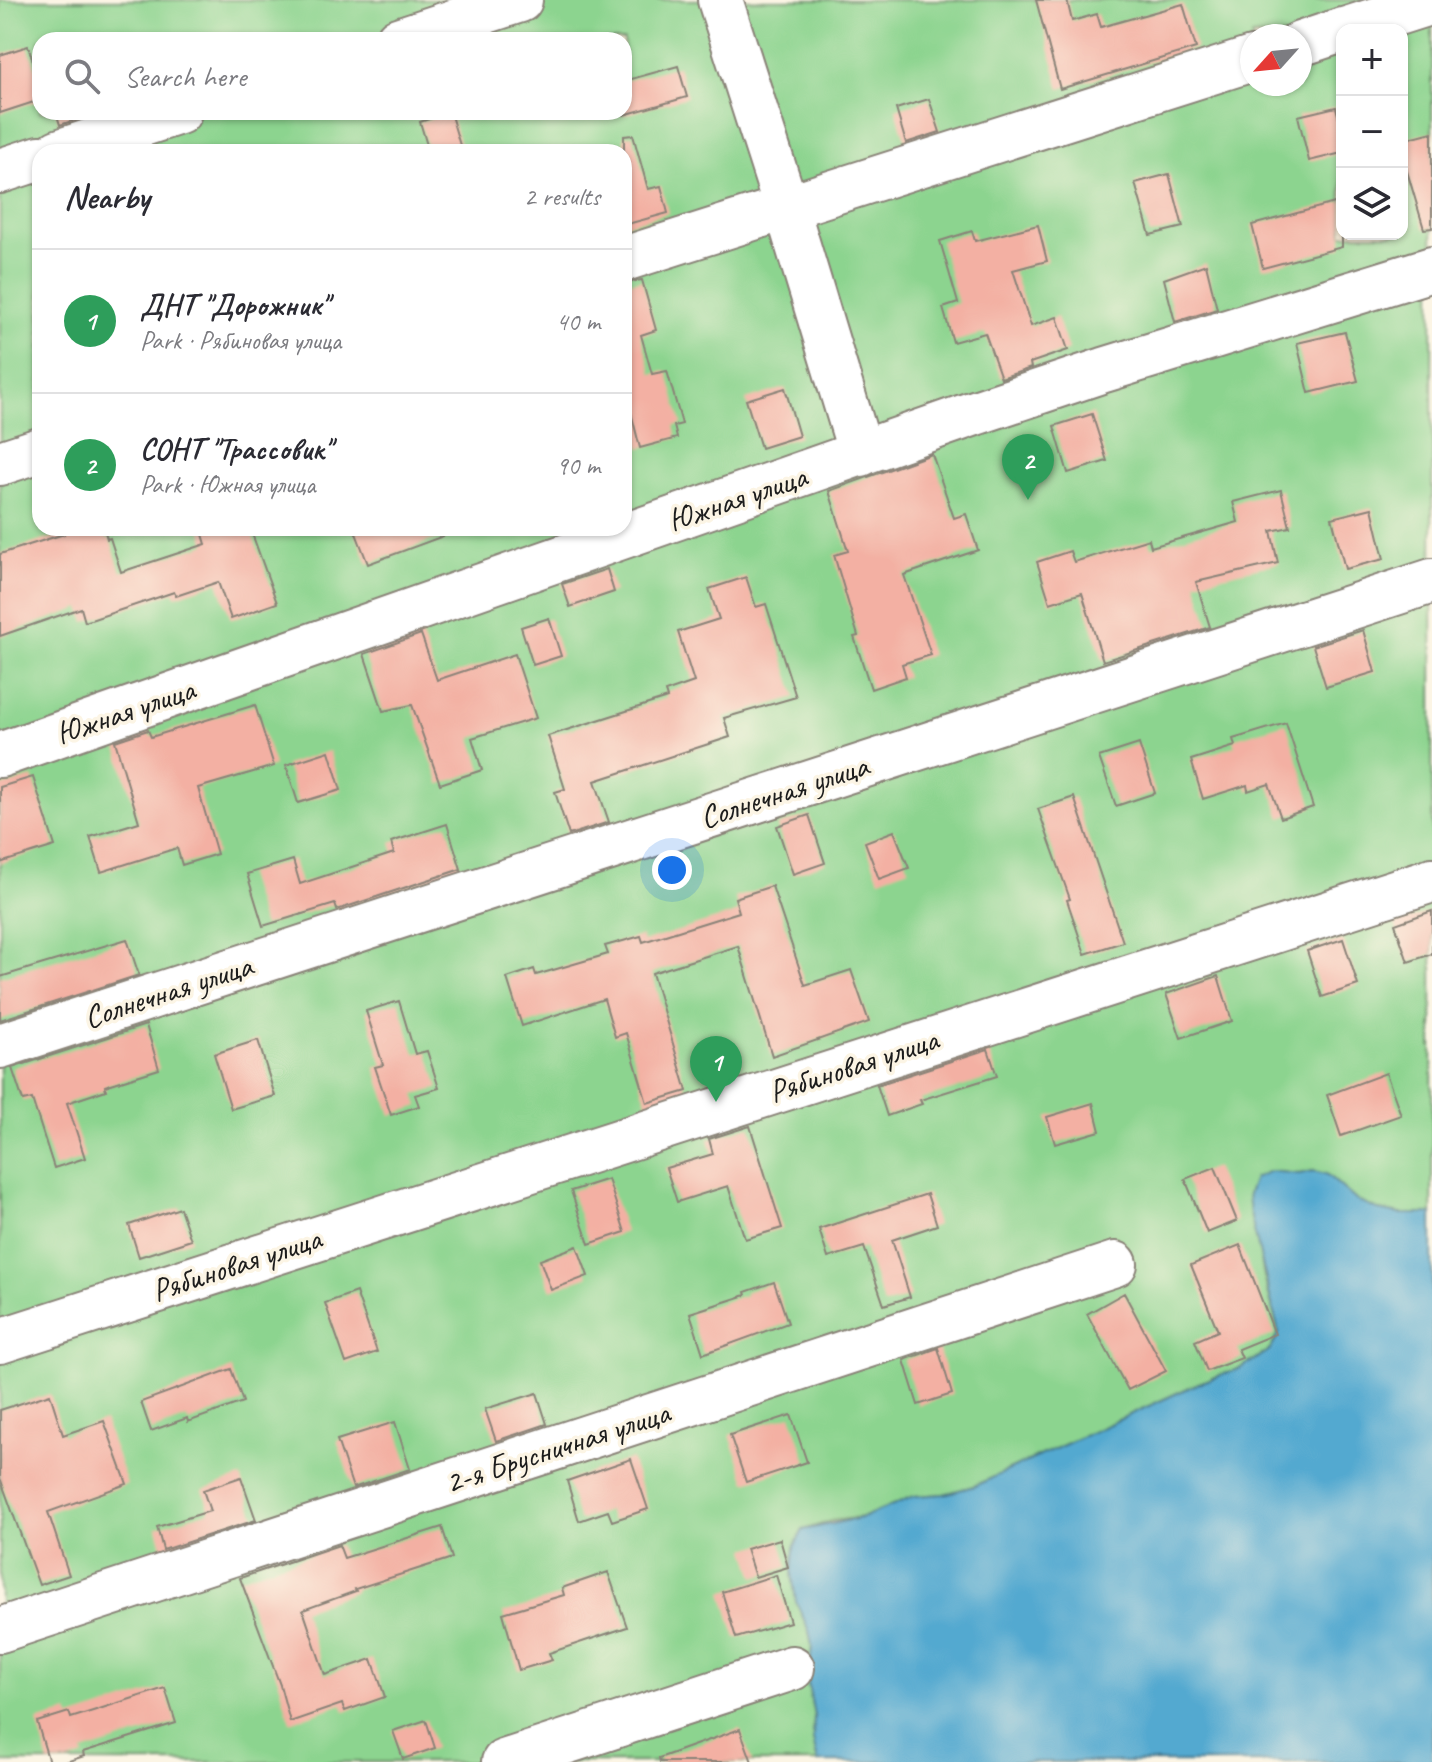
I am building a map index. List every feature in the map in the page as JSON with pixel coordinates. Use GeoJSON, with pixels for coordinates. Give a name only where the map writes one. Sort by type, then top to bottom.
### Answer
{"type":"FeatureCollection","features":[{"type":"Feature","properties":{"kind":"street"},"geometry":{"type":"LineString","coordinates":[[422,32],[520,0]]}},
{"type":"Feature","properties":{"kind":"street"},"geometry":{"type":"LineString","coordinates":[[720,0],[861,454]]}},
{"type":"Feature","properties":{"kind":"street"},"geometry":{"type":"LineString","coordinates":[[1362,24],[1432,2]]}},
{"type":"Feature","properties":{"kind":"street"},"geometry":{"type":"LineString","coordinates":[[1312,40],[1336,32]]}},
{"type":"Feature","properties":{"kind":"street"},"geometry":{"type":"LineString","coordinates":[[632,256],[1240,63]]}},
{"type":"Feature","properties":{"kind":"street"},"geometry":{"type":"LineString","coordinates":[[82,144],[155,120]]}},
{"type":"Feature","properties":{"kind":"street"},"geometry":{"type":"LineString","coordinates":[[0,171],[32,161]]}},
{"type":"Feature","properties":{"kind":"street","name":"Южная улица"},"geometry":{"type":"LineString","coordinates":[[632,534],[1104,370],[1432,269]]}},
{"type":"Feature","properties":{"kind":"street"},"geometry":{"type":"LineString","coordinates":[[0,463],[32,453]]}},
{"type":"Feature","properties":{"kind":"street","name":"Южная улица"},"geometry":{"type":"LineString","coordinates":[[0,755],[626,536]]}},
{"type":"Feature","properties":{"kind":"street","name":"Солнечная улица"},"geometry":{"type":"LineString","coordinates":[[0,1046],[1432,581]]}},
{"type":"Feature","properties":{"kind":"street","name":"Рябиновая улица"},"geometry":{"type":"LineString","coordinates":[[0,1341],[1432,880]]}},
{"type":"Feature","properties":{"kind":"street","name":"2-я Брусничная улица"},"geometry":{"type":"LineString","coordinates":[[0,1630],[1115,1264]]}},
{"type":"Feature","properties":{"kind":"street"},"geometry":{"type":"LineString","coordinates":[[504,1762],[792,1668]]}},
{"type":"Feature","properties":{"kind":"green space"},"geometry":{"type":"Polygon","coordinates":[[[0,0],[1432,0],[1432,1214],[1378,1210],[1357,1201],[1326,1174],[1270,1171],[1259,1248],[1279,1333],[1270,1350],[1241,1368],[1199,1383],[974,1486],[944,1494],[914,1496],[864,1517],[832,1521],[803,1530],[796,1602],[812,1646],[808,1684],[814,1716],[813,1740],[818,1762],[0,1762],[0,0]]]}},
{"type":"Feature","properties":{"kind":"water"},"geometry":{"type":"Polygon","coordinates":[[[1270,1171],[1326,1174],[1357,1201],[1378,1210],[1432,1214],[1432,1762],[818,1762],[808,1684],[812,1646],[796,1602],[792,1574],[794,1547],[803,1530],[864,1517],[914,1496],[944,1494],[974,1486],[1199,1383],[1241,1368],[1270,1350],[1279,1333],[1250,1214],[1248,1194],[1254,1178],[1270,1171]]]}},
{"type":"Feature","properties":{"kind":"building"},"geometry":{"type":"Polygon","coordinates":[[[1036,0],[1067,0],[1072,21],[1097,14],[1101,27],[1183,4],[1196,48],[1060,89],[1036,0]]]}},
{"type":"Feature","properties":{"kind":"building"},"geometry":{"type":"Polygon","coordinates":[[[28,46],[32,58],[32,103],[0,113],[0,55],[28,46]]]}},
{"type":"Feature","properties":{"kind":"building"},"geometry":{"type":"Polygon","coordinates":[[[678,66],[687,97],[632,113],[632,79],[678,66]]]}},
{"type":"Feature","properties":{"kind":"building"},"geometry":{"type":"Polygon","coordinates":[[[929,99],[940,132],[906,143],[896,109],[929,99]]]}},
{"type":"Feature","properties":{"kind":"building"},"geometry":{"type":"Polygon","coordinates":[[[1336,107],[1336,154],[1309,161],[1298,116],[1336,107]]]}},
{"type":"Feature","properties":{"kind":"building"},"geometry":{"type":"Polygon","coordinates":[[[58,120],[75,120],[60,125],[58,120]]]}},
{"type":"Feature","properties":{"kind":"building"},"geometry":{"type":"Polygon","coordinates":[[[452,120],[460,144],[427,144],[420,122],[452,120]]]}},
{"type":"Feature","properties":{"kind":"building"},"geometry":{"type":"Polygon","coordinates":[[[1432,132],[1432,228],[1424,229],[1408,174],[1408,138],[1432,132]]]}},
{"type":"Feature","properties":{"kind":"building"},"geometry":{"type":"Polygon","coordinates":[[[633,135],[648,189],[661,186],[668,213],[632,223],[632,144],[624,144],[624,136],[633,135]]]}},
{"type":"Feature","properties":{"kind":"building"},"geometry":{"type":"Polygon","coordinates":[[[1169,174],[1183,227],[1150,235],[1135,183],[1169,174]]]}},
{"type":"Feature","properties":{"kind":"building"},"geometry":{"type":"Polygon","coordinates":[[[1336,203],[1336,240],[1342,240],[1342,247],[1263,268],[1252,225],[1336,203]]]}},
{"type":"Feature","properties":{"kind":"building"},"geometry":{"type":"Polygon","coordinates":[[[1038,225],[1047,261],[1013,270],[1031,326],[1057,317],[1068,350],[1030,363],[1031,368],[1001,378],[985,333],[953,342],[943,308],[958,303],[940,241],[972,231],[975,241],[1038,225]]]}},
{"type":"Feature","properties":{"kind":"building"},"geometry":{"type":"Polygon","coordinates":[[[1206,264],[1217,309],[1175,322],[1164,279],[1206,264]]]}},
{"type":"Feature","properties":{"kind":"building"},"geometry":{"type":"Polygon","coordinates":[[[642,280],[656,330],[641,335],[652,374],[667,371],[682,424],[674,426],[677,438],[640,448],[632,416],[632,282],[642,280]]]}},
{"type":"Feature","properties":{"kind":"building"},"geometry":{"type":"Polygon","coordinates":[[[1345,332],[1358,381],[1309,393],[1297,343],[1345,332]]]}},
{"type":"Feature","properties":{"kind":"building"},"geometry":{"type":"Polygon","coordinates":[[[785,388],[799,436],[761,448],[746,400],[785,388]]]}},
{"type":"Feature","properties":{"kind":"building"},"geometry":{"type":"Polygon","coordinates":[[[1092,414],[1107,461],[1068,473],[1054,426],[1092,414]]]}},
{"type":"Feature","properties":{"kind":"building"},"geometry":{"type":"Polygon","coordinates":[[[932,454],[954,518],[966,514],[978,550],[904,575],[931,655],[902,664],[906,677],[871,689],[854,637],[858,636],[834,555],[848,551],[829,491],[932,454]]]}},
{"type":"Feature","properties":{"kind":"building"},"geometry":{"type":"Polygon","coordinates":[[[1281,490],[1290,527],[1271,531],[1278,563],[1196,582],[1210,627],[1103,661],[1082,593],[1050,603],[1037,562],[1070,551],[1074,562],[1149,539],[1151,547],[1238,522],[1233,502],[1281,490]]]}},
{"type":"Feature","properties":{"kind":"building"},"geometry":{"type":"Polygon","coordinates":[[[1372,508],[1384,559],[1345,569],[1332,518],[1372,508]]]}},
{"type":"Feature","properties":{"kind":"building"},"geometry":{"type":"Polygon","coordinates":[[[58,536],[106,536],[110,538],[121,572],[206,544],[204,536],[253,536],[277,603],[231,619],[218,582],[176,596],[174,592],[85,622],[81,608],[0,636],[0,554],[58,536]]]}},
{"type":"Feature","properties":{"kind":"building"},"geometry":{"type":"Polygon","coordinates":[[[357,536],[444,536],[368,564],[357,536]]]}},
{"type":"Feature","properties":{"kind":"building"},"geometry":{"type":"Polygon","coordinates":[[[607,569],[614,592],[570,607],[562,584],[607,569]]]}},
{"type":"Feature","properties":{"kind":"building"},"geometry":{"type":"Polygon","coordinates":[[[746,577],[756,607],[766,604],[796,697],[724,718],[730,737],[595,781],[609,822],[569,835],[555,792],[565,789],[548,736],[667,698],[665,692],[694,682],[678,632],[719,619],[709,589],[746,577]]]}},
{"type":"Feature","properties":{"kind":"building"},"geometry":{"type":"Polygon","coordinates":[[[549,618],[561,656],[533,665],[521,627],[549,618]]]}},
{"type":"Feature","properties":{"kind":"building"},"geometry":{"type":"Polygon","coordinates":[[[1363,630],[1375,672],[1326,687],[1313,646],[1363,630]]]}},
{"type":"Feature","properties":{"kind":"building"},"geometry":{"type":"Polygon","coordinates":[[[421,634],[437,680],[515,654],[536,718],[472,738],[482,770],[440,784],[412,705],[383,711],[364,654],[421,634]]]}},
{"type":"Feature","properties":{"kind":"building"},"geometry":{"type":"Polygon","coordinates":[[[255,705],[274,766],[198,788],[217,854],[182,865],[177,848],[101,872],[90,837],[139,822],[115,741],[148,730],[151,737],[255,705]]]}},
{"type":"Feature","properties":{"kind":"building"},"geometry":{"type":"Polygon","coordinates":[[[1286,723],[1313,807],[1281,818],[1269,784],[1248,791],[1247,785],[1203,799],[1191,760],[1235,746],[1233,739],[1286,723]]]}},
{"type":"Feature","properties":{"kind":"building"},"geometry":{"type":"Polygon","coordinates":[[[1139,744],[1155,793],[1116,806],[1099,757],[1139,744]]]}},
{"type":"Feature","properties":{"kind":"building"},"geometry":{"type":"Polygon","coordinates":[[[329,751],[341,790],[298,803],[286,765],[329,751]]]}},
{"type":"Feature","properties":{"kind":"building"},"geometry":{"type":"Polygon","coordinates":[[[33,777],[55,846],[0,863],[0,787],[33,777]]]}},
{"type":"Feature","properties":{"kind":"building"},"geometry":{"type":"Polygon","coordinates":[[[1074,797],[1123,942],[1085,954],[1067,900],[1070,899],[1038,809],[1074,797]]]}},
{"type":"Feature","properties":{"kind":"building"},"geometry":{"type":"Polygon","coordinates":[[[809,815],[825,863],[793,874],[777,826],[809,815]]]}},
{"type":"Feature","properties":{"kind":"building"},"geometry":{"type":"Polygon","coordinates":[[[447,824],[461,869],[337,910],[335,904],[263,926],[247,874],[293,860],[300,884],[394,853],[391,842],[447,824]]]}},
{"type":"Feature","properties":{"kind":"building"},"geometry":{"type":"Polygon","coordinates":[[[894,831],[909,868],[879,879],[865,842],[894,831]]]}},
{"type":"Feature","properties":{"kind":"building"},"geometry":{"type":"Polygon","coordinates":[[[772,886],[805,985],[851,970],[869,1022],[772,1056],[738,946],[652,973],[687,1091],[647,1103],[626,1033],[615,1037],[604,999],[522,1026],[507,978],[534,969],[536,975],[608,954],[605,946],[641,936],[643,942],[739,912],[735,898],[772,886]]]}},
{"type":"Feature","properties":{"kind":"building"},"geometry":{"type":"Polygon","coordinates":[[[1432,911],[1432,954],[1408,962],[1395,924],[1432,911]]]}},
{"type":"Feature","properties":{"kind":"building"},"geometry":{"type":"Polygon","coordinates":[[[127,939],[139,975],[0,1020],[0,977],[127,939]]]}},
{"type":"Feature","properties":{"kind":"building"},"geometry":{"type":"Polygon","coordinates":[[[1343,939],[1358,985],[1322,997],[1307,951],[1343,939]]]}},
{"type":"Feature","properties":{"kind":"building"},"geometry":{"type":"Polygon","coordinates":[[[1218,976],[1232,1021],[1181,1038],[1166,994],[1218,976]]]}},
{"type":"Feature","properties":{"kind":"building"},"geometry":{"type":"Polygon","coordinates":[[[399,1001],[415,1054],[427,1051],[439,1088],[415,1095],[419,1106],[391,1115],[375,1067],[383,1065],[366,1011],[399,1001]]]}},
{"type":"Feature","properties":{"kind":"building"},"geometry":{"type":"Polygon","coordinates":[[[146,1025],[159,1069],[105,1086],[106,1090],[67,1103],[85,1158],[54,1168],[32,1099],[23,1101],[12,1068],[146,1025]]]}},
{"type":"Feature","properties":{"kind":"building"},"geometry":{"type":"Polygon","coordinates":[[[258,1040],[275,1096],[231,1109],[214,1054],[258,1040]]]}},
{"type":"Feature","properties":{"kind":"building"},"geometry":{"type":"Polygon","coordinates":[[[988,1049],[997,1076],[920,1100],[922,1104],[887,1116],[877,1085],[988,1049]]]}},
{"type":"Feature","properties":{"kind":"building"},"geometry":{"type":"Polygon","coordinates":[[[1386,1073],[1401,1115],[1341,1136],[1327,1095],[1386,1073]]]}},
{"type":"Feature","properties":{"kind":"building"},"geometry":{"type":"Polygon","coordinates":[[[1093,1103],[1100,1131],[1055,1144],[1047,1117],[1093,1103]]]}},
{"type":"Feature","properties":{"kind":"building"},"geometry":{"type":"Polygon","coordinates":[[[750,1126],[782,1228],[745,1239],[728,1186],[677,1202],[666,1168],[713,1154],[709,1139],[750,1126]]]}},
{"type":"Feature","properties":{"kind":"building"},"geometry":{"type":"Polygon","coordinates":[[[1215,1167],[1237,1221],[1207,1233],[1185,1179],[1215,1167]]]}},
{"type":"Feature","properties":{"kind":"building"},"geometry":{"type":"Polygon","coordinates":[[[608,1179],[625,1232],[589,1244],[571,1191],[608,1179]]]}},
{"type":"Feature","properties":{"kind":"building"},"geometry":{"type":"Polygon","coordinates":[[[927,1194],[937,1225],[892,1240],[910,1297],[884,1305],[864,1247],[828,1258],[819,1229],[927,1194]]]}},
{"type":"Feature","properties":{"kind":"building"},"geometry":{"type":"Polygon","coordinates":[[[180,1208],[191,1240],[139,1257],[129,1225],[180,1208]]]}},
{"type":"Feature","properties":{"kind":"building"},"geometry":{"type":"Polygon","coordinates":[[[1240,1245],[1275,1334],[1238,1349],[1242,1358],[1207,1371],[1195,1341],[1218,1331],[1191,1265],[1240,1245]]]}},
{"type":"Feature","properties":{"kind":"building"},"geometry":{"type":"Polygon","coordinates":[[[577,1246],[588,1276],[551,1290],[540,1260],[577,1246]]]}},
{"type":"Feature","properties":{"kind":"building"},"geometry":{"type":"Polygon","coordinates":[[[774,1282],[788,1323],[703,1354],[690,1313],[746,1295],[745,1292],[774,1282]]]}},
{"type":"Feature","properties":{"kind":"building"},"geometry":{"type":"Polygon","coordinates":[[[356,1292],[377,1352],[346,1363],[325,1303],[356,1292]]]}},
{"type":"Feature","properties":{"kind":"building"},"geometry":{"type":"Polygon","coordinates":[[[1124,1293],[1166,1371],[1128,1390],[1087,1314],[1124,1293]]]}},
{"type":"Feature","properties":{"kind":"building"},"geometry":{"type":"Polygon","coordinates":[[[938,1348],[952,1394],[918,1405],[904,1360],[938,1348]]]}},
{"type":"Feature","properties":{"kind":"building"},"geometry":{"type":"Polygon","coordinates":[[[231,1369],[243,1402],[188,1422],[187,1418],[151,1431],[141,1402],[231,1369]]]}},
{"type":"Feature","properties":{"kind":"building"},"geometry":{"type":"Polygon","coordinates":[[[537,1393],[547,1424],[496,1441],[485,1409],[537,1393]]]}},
{"type":"Feature","properties":{"kind":"building"},"geometry":{"type":"Polygon","coordinates":[[[50,1394],[63,1435],[104,1421],[127,1484],[48,1512],[69,1575],[39,1585],[0,1478],[0,1410],[50,1394]]]}},
{"type":"Feature","properties":{"kind":"building"},"geometry":{"type":"Polygon","coordinates":[[[791,1415],[807,1462],[746,1482],[730,1435],[791,1415]]]}},
{"type":"Feature","properties":{"kind":"building"},"geometry":{"type":"Polygon","coordinates":[[[395,1422],[410,1469],[353,1488],[337,1440],[395,1422]]]}},
{"type":"Feature","properties":{"kind":"building"},"geometry":{"type":"Polygon","coordinates":[[[631,1459],[648,1509],[612,1521],[608,1511],[579,1521],[567,1481],[631,1459]]]}},
{"type":"Feature","properties":{"kind":"building"},"geometry":{"type":"Polygon","coordinates":[[[241,1477],[256,1520],[163,1550],[157,1527],[210,1511],[203,1490],[241,1477]]]}},
{"type":"Feature","properties":{"kind":"building"},"geometry":{"type":"Polygon","coordinates":[[[442,1527],[452,1558],[355,1589],[303,1610],[325,1675],[372,1659],[385,1697],[345,1711],[342,1704],[290,1722],[280,1685],[240,1578],[339,1545],[344,1558],[442,1527]]]}},
{"type":"Feature","properties":{"kind":"building"},"geometry":{"type":"Polygon","coordinates":[[[780,1539],[788,1567],[755,1577],[746,1549],[780,1539]]]}},
{"type":"Feature","properties":{"kind":"building"},"geometry":{"type":"Polygon","coordinates":[[[608,1572],[627,1627],[549,1653],[552,1660],[519,1670],[503,1613],[564,1595],[562,1588],[608,1572]]]}},
{"type":"Feature","properties":{"kind":"building"},"geometry":{"type":"Polygon","coordinates":[[[776,1575],[790,1622],[736,1638],[722,1592],[776,1575]]]}},
{"type":"Feature","properties":{"kind":"building"},"geometry":{"type":"Polygon","coordinates":[[[165,1688],[176,1723],[83,1752],[84,1756],[66,1762],[49,1762],[37,1722],[69,1712],[71,1718],[165,1688]]]}},
{"type":"Feature","properties":{"kind":"building"},"geometry":{"type":"Polygon","coordinates":[[[426,1720],[435,1748],[403,1759],[393,1731],[426,1720]]]}},
{"type":"Feature","properties":{"kind":"building"},"geometry":{"type":"Polygon","coordinates":[[[740,1729],[752,1762],[660,1762],[659,1758],[740,1729]]]}},
{"type":"Feature","properties":{"kind":"place","name":"СОНТ \"Трассовик\""},"geometry":{"type":"Point","coordinates":[1028,500]}},
{"type":"Feature","properties":{"kind":"place","name":"ДНТ \"Дорожник\""},"geometry":{"type":"Point","coordinates":[716,1102]}}]}
